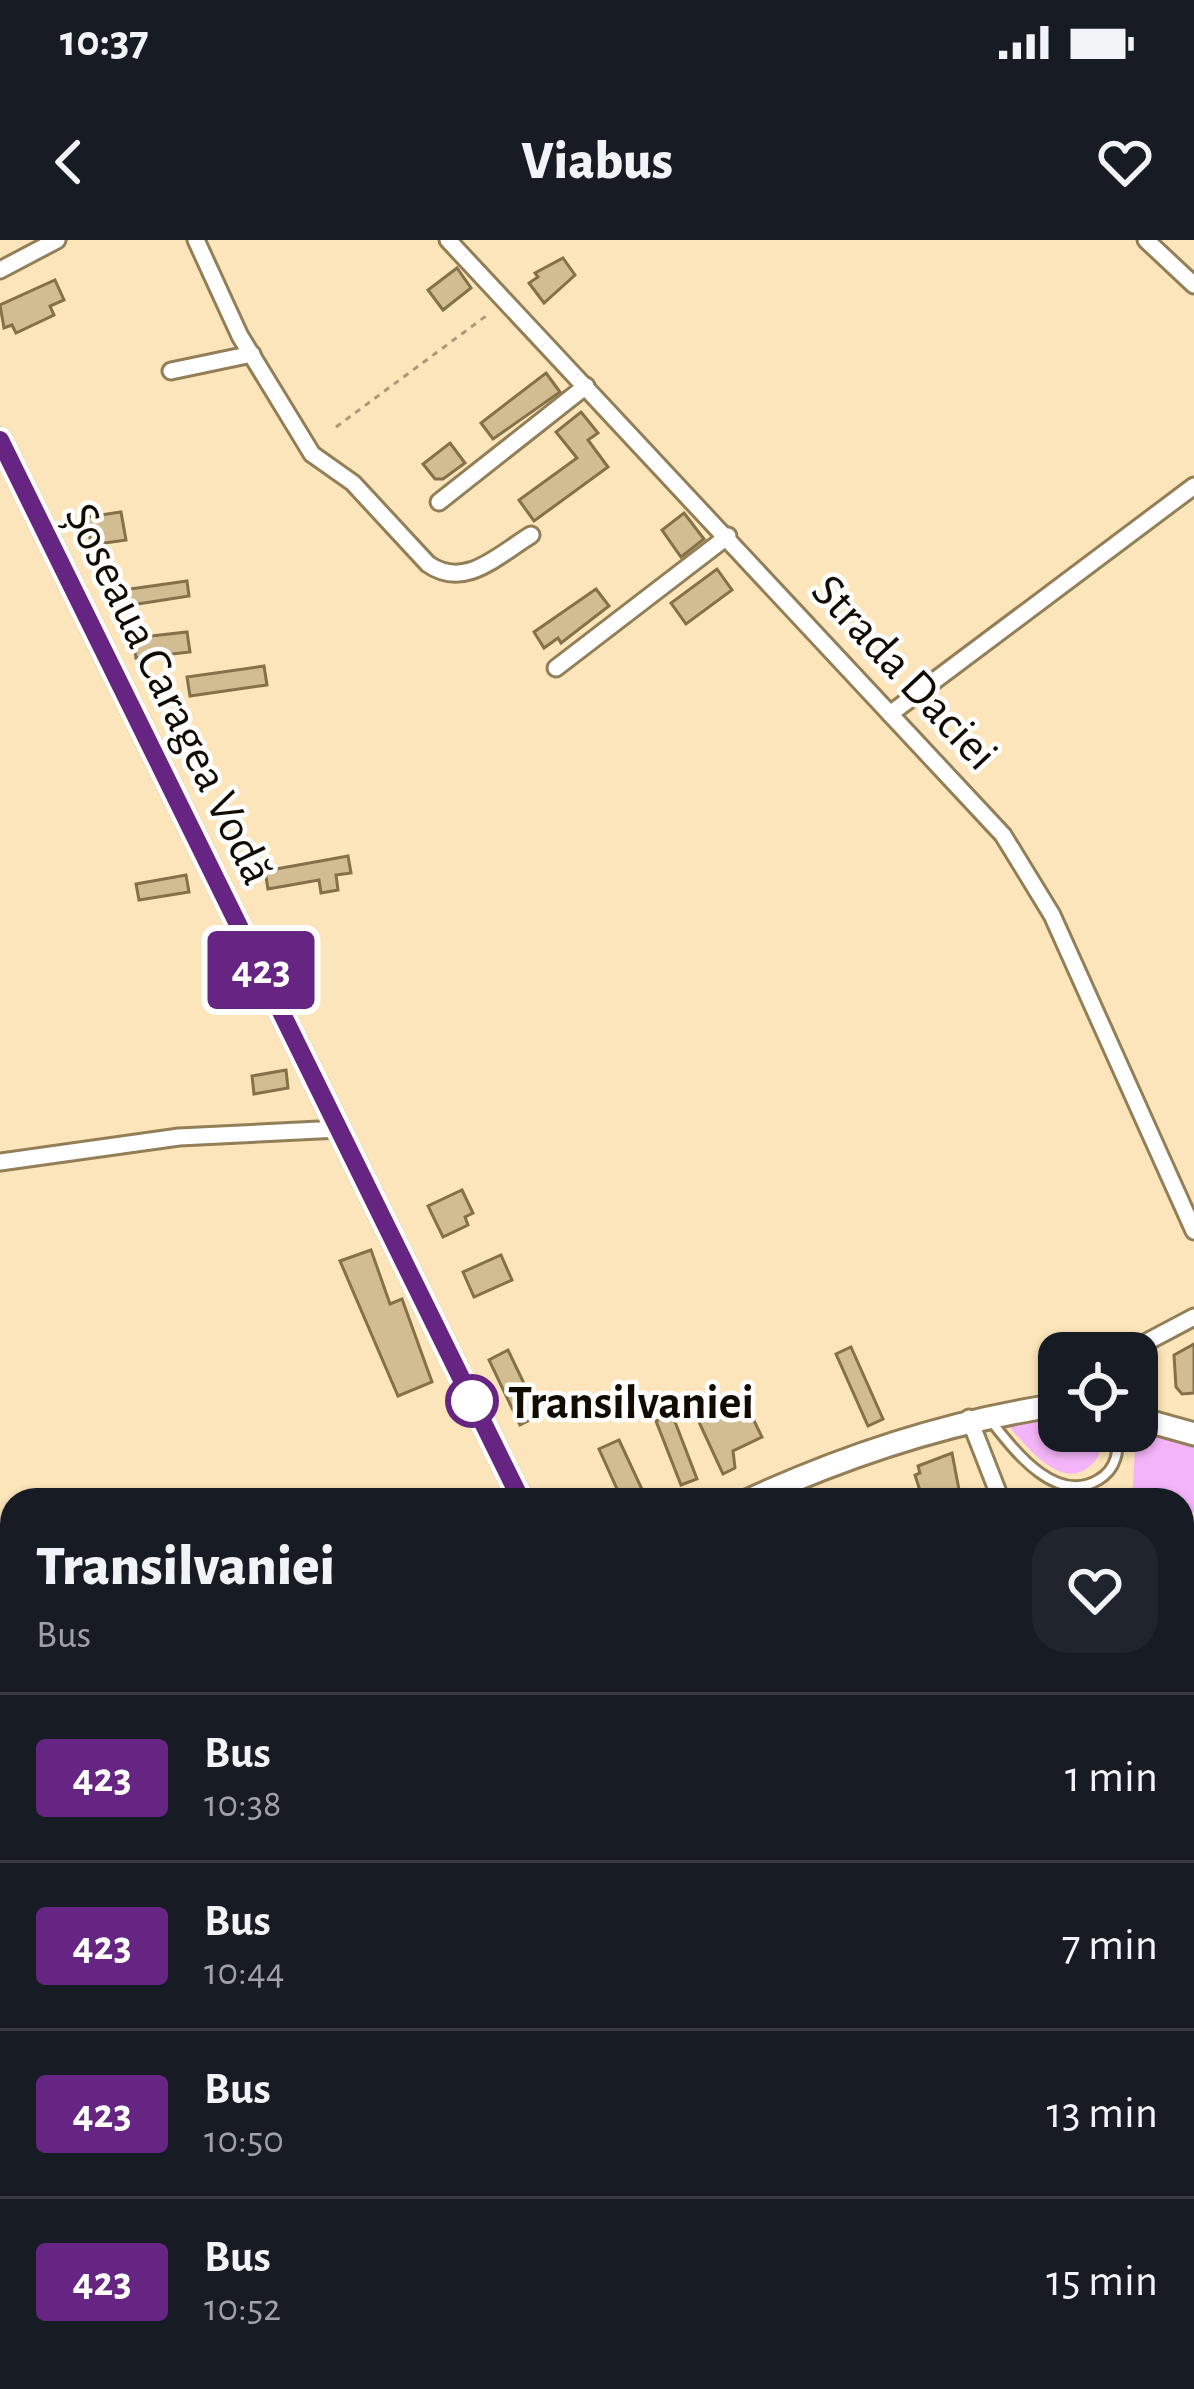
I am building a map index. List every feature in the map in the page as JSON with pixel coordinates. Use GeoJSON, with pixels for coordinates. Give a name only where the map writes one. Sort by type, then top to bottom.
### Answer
{"type":"FeatureCollection","features":[{"type":"Feature","properties":{"kind":"street"},"geometry":{"type":"LineString","coordinates":[[0,270],[56,240]]}},
{"type":"Feature","properties":{"kind":"street"},"geometry":{"type":"LineString","coordinates":[[196,240],[252,354],[312,454],[352,483],[442,573],[467,574],[531,535]]}},
{"type":"Feature","properties":{"kind":"street","name":"Strada Daciei"},"geometry":{"type":"LineString","coordinates":[[448,240],[728,536],[1027,867],[1194,1231]]}},
{"type":"Feature","properties":{"kind":"street"},"geometry":{"type":"LineString","coordinates":[[1146,240],[1194,285]]}},
{"type":"Feature","properties":{"kind":"street"},"geometry":{"type":"LineString","coordinates":[[171,371],[252,354]]}},
{"type":"Feature","properties":{"kind":"street"},"geometry":{"type":"LineString","coordinates":[[439,502],[586,386]]}},
{"type":"Feature","properties":{"kind":"street","name":"Șoseaua Caragea Vodă"},"geometry":{"type":"LineString","coordinates":[[0,440],[515,1488]]}},
{"type":"Feature","properties":{"kind":"street"},"geometry":{"type":"LineString","coordinates":[[890,714],[1194,486]]}},
{"type":"Feature","properties":{"kind":"street"},"geometry":{"type":"LineString","coordinates":[[556,668],[728,536]]}},
{"type":"Feature","properties":{"kind":"street"},"geometry":{"type":"LineString","coordinates":[[0,1162],[179,1137],[339,1129]]}},
{"type":"Feature","properties":{"kind":"street"},"geometry":{"type":"LineString","coordinates":[[1158,1336],[1194,1317]]}},
{"type":"Feature","properties":{"kind":"street"},"geometry":{"type":"LineString","coordinates":[[775,1488],[978,1417],[1038,1408]]}},
{"type":"Feature","properties":{"kind":"street"},"geometry":{"type":"LineString","coordinates":[[978,1417],[998,1488]]}},
{"type":"Feature","properties":{"kind":"street"},"geometry":{"type":"LineString","coordinates":[[1158,1424],[1194,1434]]}},
{"type":"Feature","properties":{"kind":"lane"},"geometry":{"type":"LineString","coordinates":[[978,1417],[1040,1473],[1065,1486],[1096,1482],[1109,1472],[1118,1452]]}},
{"type":"Feature","properties":{"kind":"path"},"geometry":{"type":"LineString","coordinates":[[336,427],[506,301]]}},
{"type":"Feature","properties":{"kind":"shaded area"},"geometry":{"type":"Polygon","coordinates":[[[1038,1416],[1038,1452],[1099,1452],[1089,1467],[1066,1473],[1033,1453],[1007,1424],[1038,1416]]]}},
{"type":"Feature","properties":{"kind":"shaded area"},"geometry":{"type":"Polygon","coordinates":[[[1158,1436],[1194,1443],[1194,1488],[1133,1488],[1135,1452],[1158,1452],[1158,1436]]]}},
{"type":"Feature","properties":{"kind":"building"},"geometry":{"type":"Polygon","coordinates":[[[563,258],[575,275],[544,303],[529,283],[538,277],[535,273],[563,258]]]}},
{"type":"Feature","properties":{"kind":"building"},"geometry":{"type":"Polygon","coordinates":[[[457,268],[471,288],[443,310],[428,290],[457,268]]]}},
{"type":"Feature","properties":{"kind":"building"},"geometry":{"type":"Polygon","coordinates":[[[55,280],[64,300],[50,306],[54,315],[16,333],[12,325],[4,328],[0,305],[55,280]]]}},
{"type":"Feature","properties":{"kind":"building"},"geometry":{"type":"Polygon","coordinates":[[[546,373],[560,392],[493,439],[481,423],[546,373]]]}},
{"type":"Feature","properties":{"kind":"building"},"geometry":{"type":"Polygon","coordinates":[[[581,412],[598,433],[588,440],[608,467],[534,521],[519,500],[577,458],[556,432],[581,412]]]}},
{"type":"Feature","properties":{"kind":"building"},"geometry":{"type":"Polygon","coordinates":[[[450,443],[465,463],[443,479],[435,479],[423,464],[450,443]]]}},
{"type":"Feature","properties":{"kind":"building"},"geometry":{"type":"Polygon","coordinates":[[[121,512],[126,540],[91,545],[87,517],[121,512]]]}},
{"type":"Feature","properties":{"kind":"building"},"geometry":{"type":"Polygon","coordinates":[[[684,513],[704,539],[681,557],[662,530],[684,513]]]}},
{"type":"Feature","properties":{"kind":"building"},"geometry":{"type":"Polygon","coordinates":[[[717,569],[732,590],[686,624],[671,603],[717,569]]]}},
{"type":"Feature","properties":{"kind":"building"},"geometry":{"type":"Polygon","coordinates":[[[187,581],[189,596],[112,608],[109,592],[187,581]]]}},
{"type":"Feature","properties":{"kind":"building"},"geometry":{"type":"Polygon","coordinates":[[[596,589],[609,606],[561,643],[558,638],[544,648],[534,632],[596,589]]]}},
{"type":"Feature","properties":{"kind":"building"},"geometry":{"type":"Polygon","coordinates":[[[187,632],[190,652],[136,658],[133,638],[187,632]]]}},
{"type":"Feature","properties":{"kind":"building"},"geometry":{"type":"Polygon","coordinates":[[[264,666],[267,685],[190,696],[187,677],[264,666]]]}},
{"type":"Feature","properties":{"kind":"building"},"geometry":{"type":"Polygon","coordinates":[[[348,856],[351,873],[336,875],[338,890],[321,893],[319,880],[268,889],[265,871],[348,856]]]}},
{"type":"Feature","properties":{"kind":"building"},"geometry":{"type":"Polygon","coordinates":[[[186,875],[189,892],[139,900],[136,884],[186,875]]]}},
{"type":"Feature","properties":{"kind":"building"},"geometry":{"type":"Polygon","coordinates":[[[286,1070],[288,1088],[254,1094],[252,1076],[286,1070]]]}},
{"type":"Feature","properties":{"kind":"building"},"geometry":{"type":"Polygon","coordinates":[[[462,1190],[473,1213],[465,1217],[468,1225],[443,1237],[428,1206],[462,1190]]]}},
{"type":"Feature","properties":{"kind":"building"},"geometry":{"type":"Polygon","coordinates":[[[371,1250],[390,1304],[402,1299],[432,1382],[398,1396],[340,1261],[371,1250]]]}},
{"type":"Feature","properties":{"kind":"building"},"geometry":{"type":"Polygon","coordinates":[[[501,1255],[512,1280],[474,1297],[463,1272],[501,1255]]]}},
{"type":"Feature","properties":{"kind":"building"},"geometry":{"type":"Polygon","coordinates":[[[1194,1344],[1194,1393],[1182,1394],[1176,1387],[1174,1355],[1194,1344]]]}},
{"type":"Feature","properties":{"kind":"building"},"geometry":{"type":"Polygon","coordinates":[[[851,1347],[883,1419],[868,1426],[836,1354],[851,1347]]]}},
{"type":"Feature","properties":{"kind":"building"},"geometry":{"type":"Polygon","coordinates":[[[508,1350],[539,1415],[520,1425],[489,1360],[508,1350]]]}},
{"type":"Feature","properties":{"kind":"building"},"geometry":{"type":"Polygon","coordinates":[[[743,1398],[762,1437],[733,1451],[735,1468],[723,1474],[698,1420],[743,1398]]]}},
{"type":"Feature","properties":{"kind":"building"},"geometry":{"type":"Polygon","coordinates":[[[672,1414],[697,1479],[681,1485],[656,1421],[672,1414]]]}},
{"type":"Feature","properties":{"kind":"building"},"geometry":{"type":"Polygon","coordinates":[[[619,1440],[641,1488],[617,1488],[599,1449],[619,1440]]]}},
{"type":"Feature","properties":{"kind":"building"},"geometry":{"type":"Polygon","coordinates":[[[952,1453],[959,1488],[919,1488],[918,1466],[952,1453]]]}},
{"type":"Feature","properties":{"kind":"bus line","name":"423"},"geometry":{"type":"LineString","coordinates":[[0,440],[515,1488]]}},
{"type":"Feature","properties":{"kind":"place","name":"Transilvaniei"},"geometry":{"type":"Point","coordinates":[472,1401]}}]}
